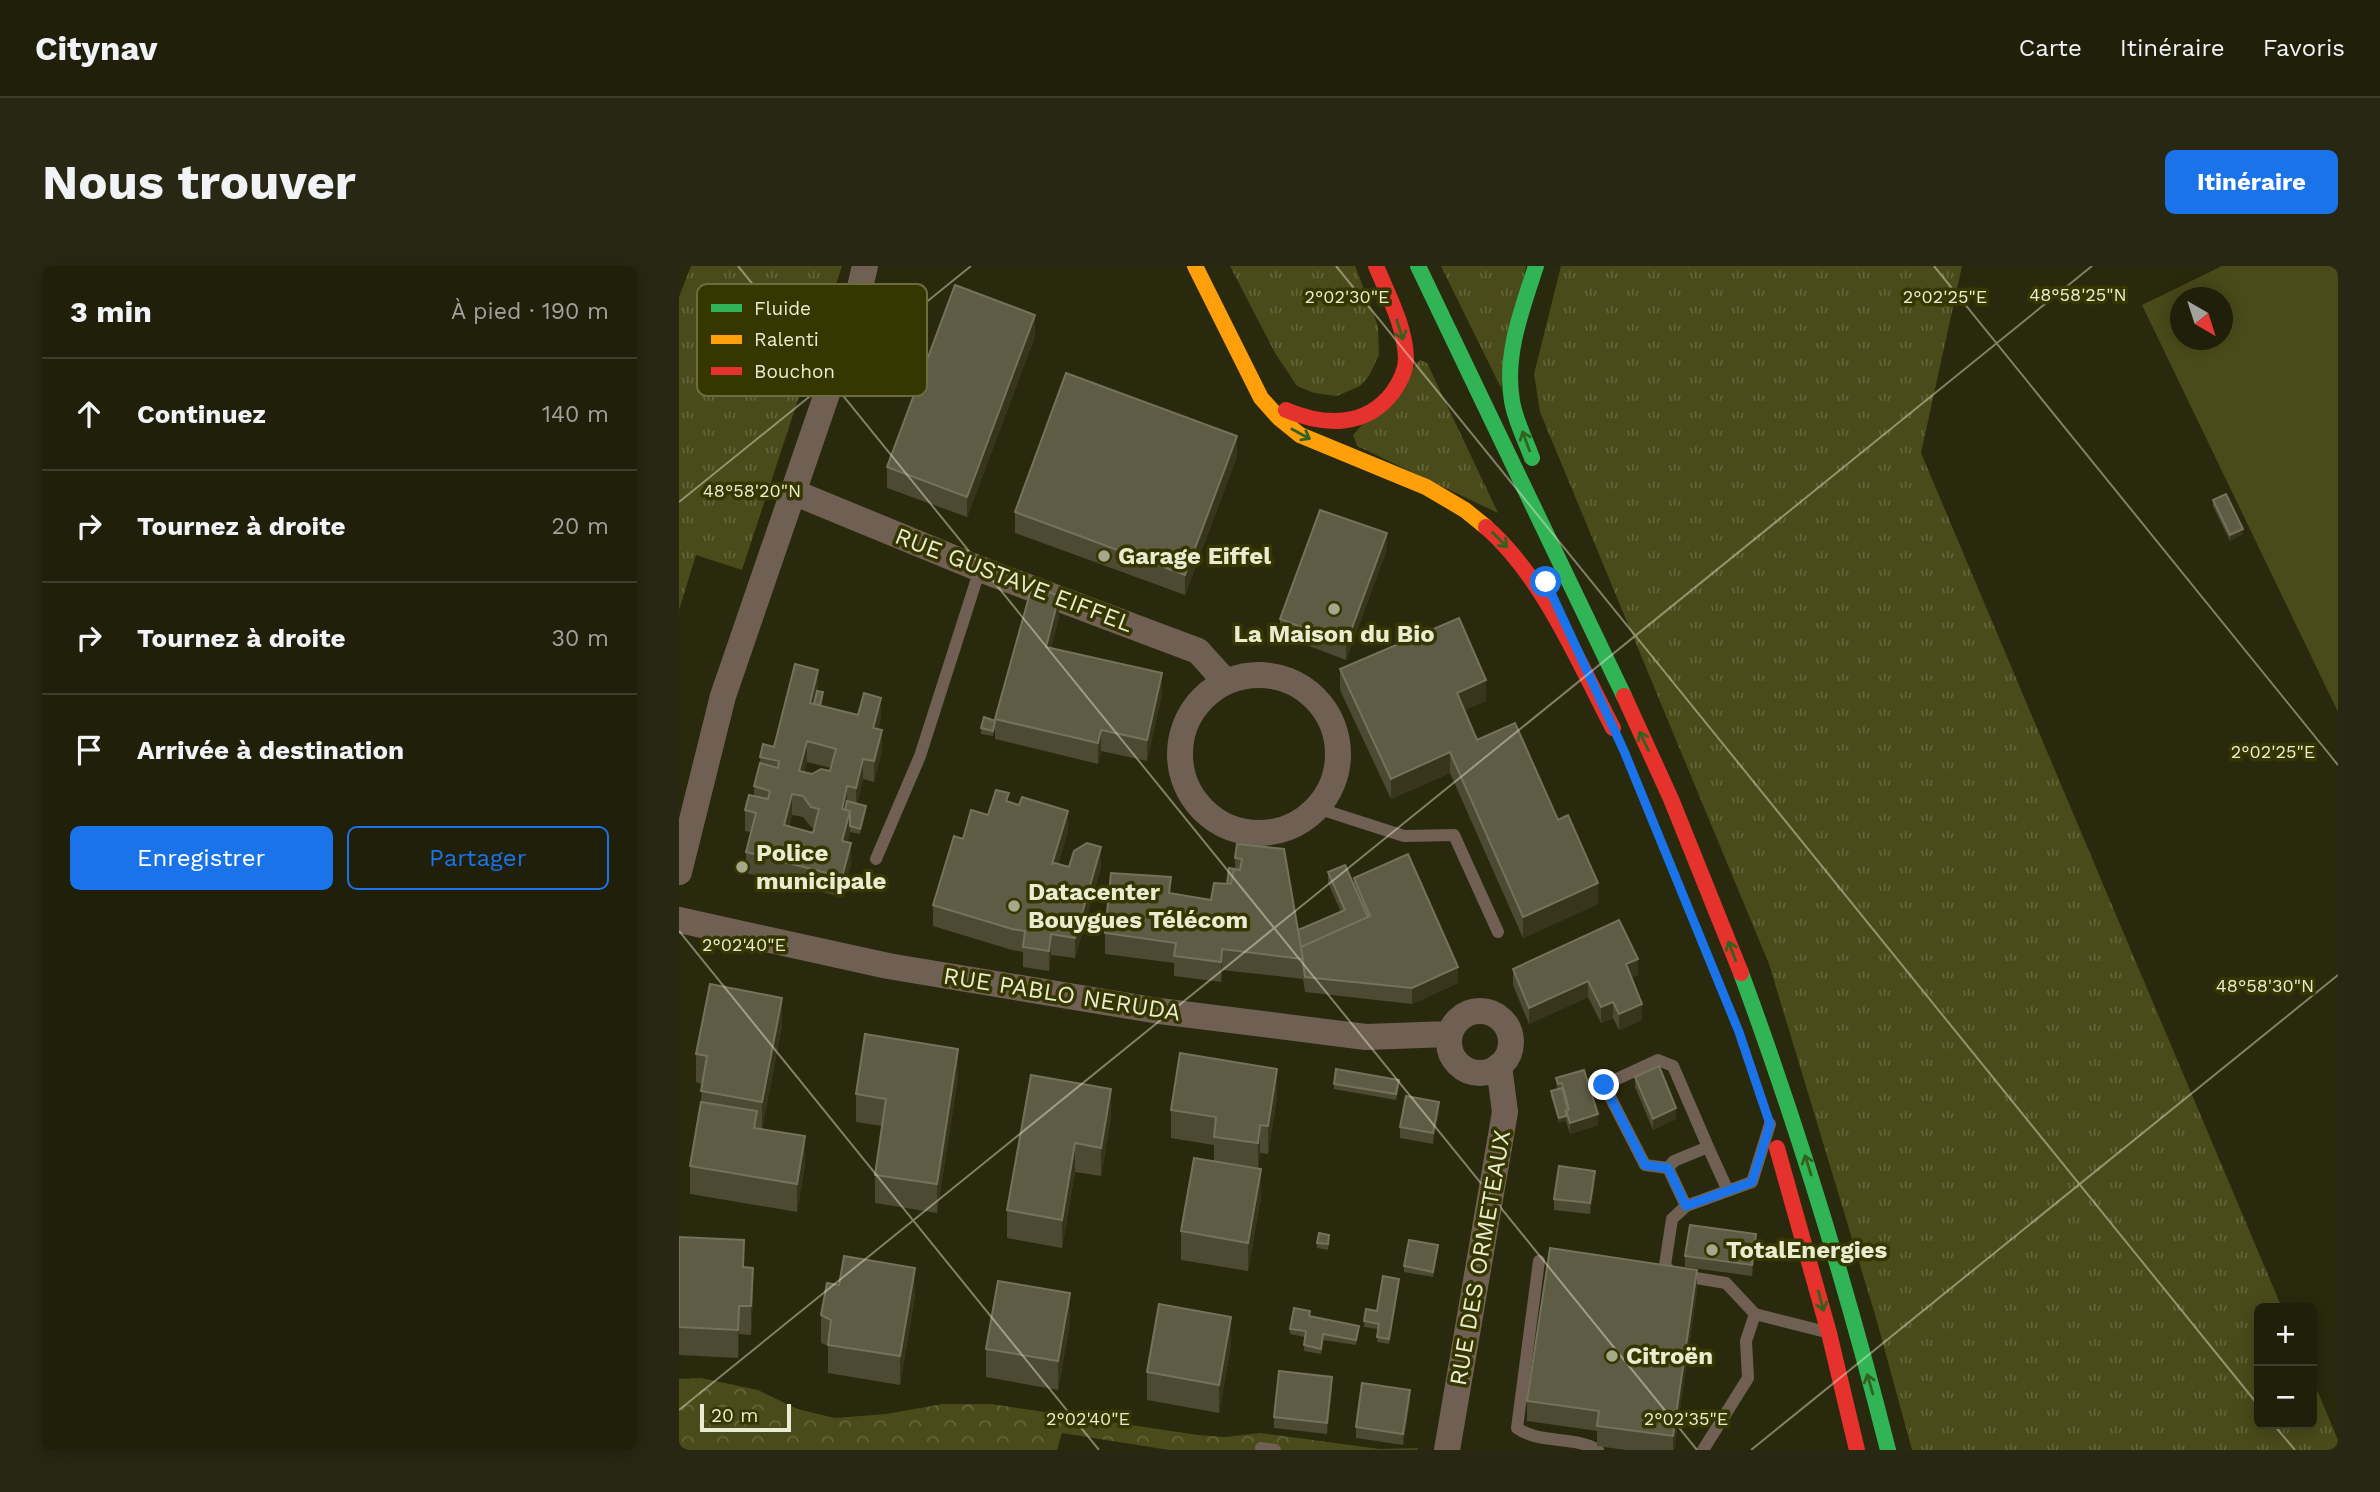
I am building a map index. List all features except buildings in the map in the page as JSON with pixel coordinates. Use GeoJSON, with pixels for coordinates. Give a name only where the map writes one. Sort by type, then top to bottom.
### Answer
{"type":"FeatureCollection","features":[{"type":"Feature","properties":{"kind":"main road"},"geometry":{"type":"LineString","coordinates":[[1195,266],[1270,412],[1300,435],[1450,500],[1482,522],[1515,556],[1550,612],[1620,741],[1534,557]]}},
{"type":"Feature","properties":{"kind":"main road"},"geometry":{"type":"LineString","coordinates":[[1256,386],[1276,405],[1314,422],[1342,423],[1377,409],[1402,379],[1406,362],[1398,323],[1376,266]]}},
{"type":"Feature","properties":{"kind":"main road"},"geometry":{"type":"LineString","coordinates":[[1418,266],[1671,801],[1764,1034],[1837,1259],[1888,1450]]}},
{"type":"Feature","properties":{"kind":"main road"},"geometry":{"type":"LineString","coordinates":[[1536,266],[1513,347],[1511,389],[1513,404],[1540,478]]}},
{"type":"Feature","properties":{"kind":"main road"},"geometry":{"type":"LineString","coordinates":[[1558,522],[1630,710]]}},
{"type":"Feature","properties":{"kind":"main road"},"geometry":{"type":"LineString","coordinates":[[1768,1117],[1829,1333],[1857,1450]]}},
{"type":"Feature","properties":{"kind":"street"},"geometry":{"type":"LineString","coordinates":[[861,284],[865,266]]}},
{"type":"Feature","properties":{"kind":"street"},"geometry":{"type":"LineString","coordinates":[[871,284],[880,266]]}},
{"type":"Feature","properties":{"kind":"street"},"geometry":{"type":"LineString","coordinates":[[679,872],[723,696],[826,396]]}},
{"type":"Feature","properties":{"kind":"street","name":"RUE GUSTAVE EIFFEL"},"geometry":{"type":"LineString","coordinates":[[793,492],[980,569],[1198,651],[1226,682]]}},
{"type":"Feature","properties":{"kind":"street"},"geometry":{"type":"LineString","coordinates":[[1249,675],[1272,676],[1295,683],[1314,696],[1329,716],[1337,740],[1337,764],[1331,788],[1317,808],[1297,823],[1277,831],[1255,833],[1234,829],[1214,819],[1195,801],[1183,778],[1179,755],[1182,733],[1192,711],[1206,694],[1226,682],[1249,675]]}},
{"type":"Feature","properties":{"kind":"street","name":"RUE PABLO NERUDA"},"geometry":{"type":"LineString","coordinates":[[679,920],[888,965],[1159,1011],[1366,1037],[1449,1034]]}},
{"type":"Feature","properties":{"kind":"street"},"geometry":{"type":"LineString","coordinates":[[1471,1011],[1492,1013],[1508,1027],[1511,1048],[1507,1058],[1499,1066],[1481,1073],[1463,1068],[1451,1053],[1449,1034],[1461,1017],[1471,1011]]}},
{"type":"Feature","properties":{"kind":"street","name":"RUE DES ORMETEAUX"},"geometry":{"type":"LineString","coordinates":[[1447,1450],[1504,1112],[1499,1066]]}},
{"type":"Feature","properties":{"kind":"lane"},"geometry":{"type":"LineString","coordinates":[[876,859],[920,756],[980,569]]}},
{"type":"Feature","properties":{"kind":"lane"},"geometry":{"type":"LineString","coordinates":[[1317,808],[1404,836],[1454,835],[1498,932]]}},
{"type":"Feature","properties":{"kind":"lane"},"geometry":{"type":"LineString","coordinates":[[1668,1168],[1645,1165],[1604,1085],[1658,1060],[1673,1066],[1728,1191]]}},
{"type":"Feature","properties":{"kind":"lane"},"geometry":{"type":"LineString","coordinates":[[1768,1117],[1752,1182],[1686,1206],[1672,1219],[1665,1265],[1672,1274],[1726,1283],[1755,1314],[1829,1333]]}},
{"type":"Feature","properties":{"kind":"lane"},"geometry":{"type":"LineString","coordinates":[[1668,1168],[1674,1161],[1708,1147]]}},
{"type":"Feature","properties":{"kind":"lane"},"geometry":{"type":"LineString","coordinates":[[1668,1168],[1686,1206]]}},
{"type":"Feature","properties":{"kind":"lane"},"geometry":{"type":"LineString","coordinates":[[1539,1261],[1517,1429],[1529,1437],[1586,1443],[1598,1450]]}},
{"type":"Feature","properties":{"kind":"lane"},"geometry":{"type":"LineString","coordinates":[[1703,1450],[1748,1378],[1746,1341],[1755,1314]]}},
{"type":"Feature","properties":{"kind":"lane"},"geometry":{"type":"LineString","coordinates":[[1261,1448],[1275,1450]]}},
{"type":"Feature","properties":{"kind":"green space"},"geometry":{"type":"Polygon","coordinates":[[[691,266],[842,266],[836,284],[697,284],[697,396],[799,396],[742,570],[696,555],[679,610],[679,297],[691,266]]]}},
{"type":"Feature","properties":{"kind":"green space"},"geometry":{"type":"Polygon","coordinates":[[[1230,266],[1355,266],[1378,326],[1379,355],[1369,376],[1360,386],[1337,396],[1314,393],[1297,386],[1275,353],[1230,266]]]}},
{"type":"Feature","properties":{"kind":"green space"},"geometry":{"type":"Polygon","coordinates":[[[1441,266],[1526,266],[1501,388],[1441,266]]]}},
{"type":"Feature","properties":{"kind":"green space"},"geometry":{"type":"Polygon","coordinates":[[[1561,266],[1962,266],[1921,453],[2280,1303],[2254,1303],[2254,1429],[2317,1429],[2317,1390],[2338,1440],[2338,1450],[1912,1450],[1876,1318],[1769,964],[1540,412],[1534,374],[1561,266]]]}},
{"type":"Feature","properties":{"kind":"green space"},"geometry":{"type":"Polygon","coordinates":[[[2222,266],[2338,266],[2338,712],[2142,305],[2170,291],[2170,350],[2233,350],[2233,287],[2179,287],[2222,266]]]}},
{"type":"Feature","properties":{"kind":"green space"},"geometry":{"type":"Polygon","coordinates":[[[1420,360],[1427,363],[1498,513],[1357,446],[1353,435],[1420,360]]]}},
{"type":"Feature","properties":{"kind":"green space"},"geometry":{"type":"Polygon","coordinates":[[[701,1378],[758,1390],[797,1409],[835,1418],[886,1414],[943,1404],[991,1404],[1198,1435],[1225,1437],[1260,1433],[1380,1449],[1418,1448],[1417,1450],[1169,1450],[1062,1433],[1057,1450],[679,1450],[679,1379],[701,1378]]]}},
{"type":"Feature","properties":{"kind":"traffic: fast"},"geometry":{"type":"LineString","coordinates":[[1418,266],[1624,696]]}},
{"type":"Feature","properties":{"kind":"traffic: fast"},"geometry":{"type":"LineString","coordinates":[[1532,458],[1513,408],[1510,367],[1516,332],[1536,266]]}},
{"type":"Feature","properties":{"kind":"traffic: fast"},"geometry":{"type":"LineString","coordinates":[[1741,973],[1821,1210],[1888,1450]]}},
{"type":"Feature","properties":{"kind":"traffic: slow"},"geometry":{"type":"LineString","coordinates":[[1195,266],[1261,398],[1279,418],[1300,435],[1426,487],[1465,510],[1486,527]]}},
{"type":"Feature","properties":{"kind":"traffic: jam"},"geometry":{"type":"LineString","coordinates":[[1286,410],[1329,421],[1357,418],[1382,404],[1396,388],[1405,367],[1405,346],[1395,311],[1376,266]]}},
{"type":"Feature","properties":{"kind":"traffic: jam"},"geometry":{"type":"LineString","coordinates":[[1486,527],[1525,570],[1542,595],[1613,728]]}},
{"type":"Feature","properties":{"kind":"traffic: jam"},"geometry":{"type":"LineString","coordinates":[[1624,696],[1671,799],[1741,973]]}},
{"type":"Feature","properties":{"kind":"traffic: jam"},"geometry":{"type":"LineString","coordinates":[[1777,1148],[1829,1333],[1857,1450]]}},
{"type":"Feature","properties":{"kind":"place","name":"Garage Eiffel"},"geometry":{"type":"Point","coordinates":[1104,556]}},
{"type":"Feature","properties":{"kind":"place","name":"La Maison du Bio"},"geometry":{"type":"Point","coordinates":[1334,609]}},
{"type":"Feature","properties":{"kind":"place","name":"Police municipale"},"geometry":{"type":"Point","coordinates":[742,867]}},
{"type":"Feature","properties":{"kind":"place","name":"Datacenter Bouygues Télécom"},"geometry":{"type":"Point","coordinates":[1014,906]}},
{"type":"Feature","properties":{"kind":"place","name":"TotalEnergies"},"geometry":{"type":"Point","coordinates":[1712,1250]}},
{"type":"Feature","properties":{"kind":"place","name":"Citroën"},"geometry":{"type":"Point","coordinates":[1612,1356]}},
{"type":"Feature","properties":{"kind":"route"},"geometry":{"type":"LineString","coordinates":[[1546,582],[1624,751],[1739,1032],[1770,1124],[1752,1182],[1686,1206],[1668,1168],[1645,1165],[1604,1085]]}}]}
